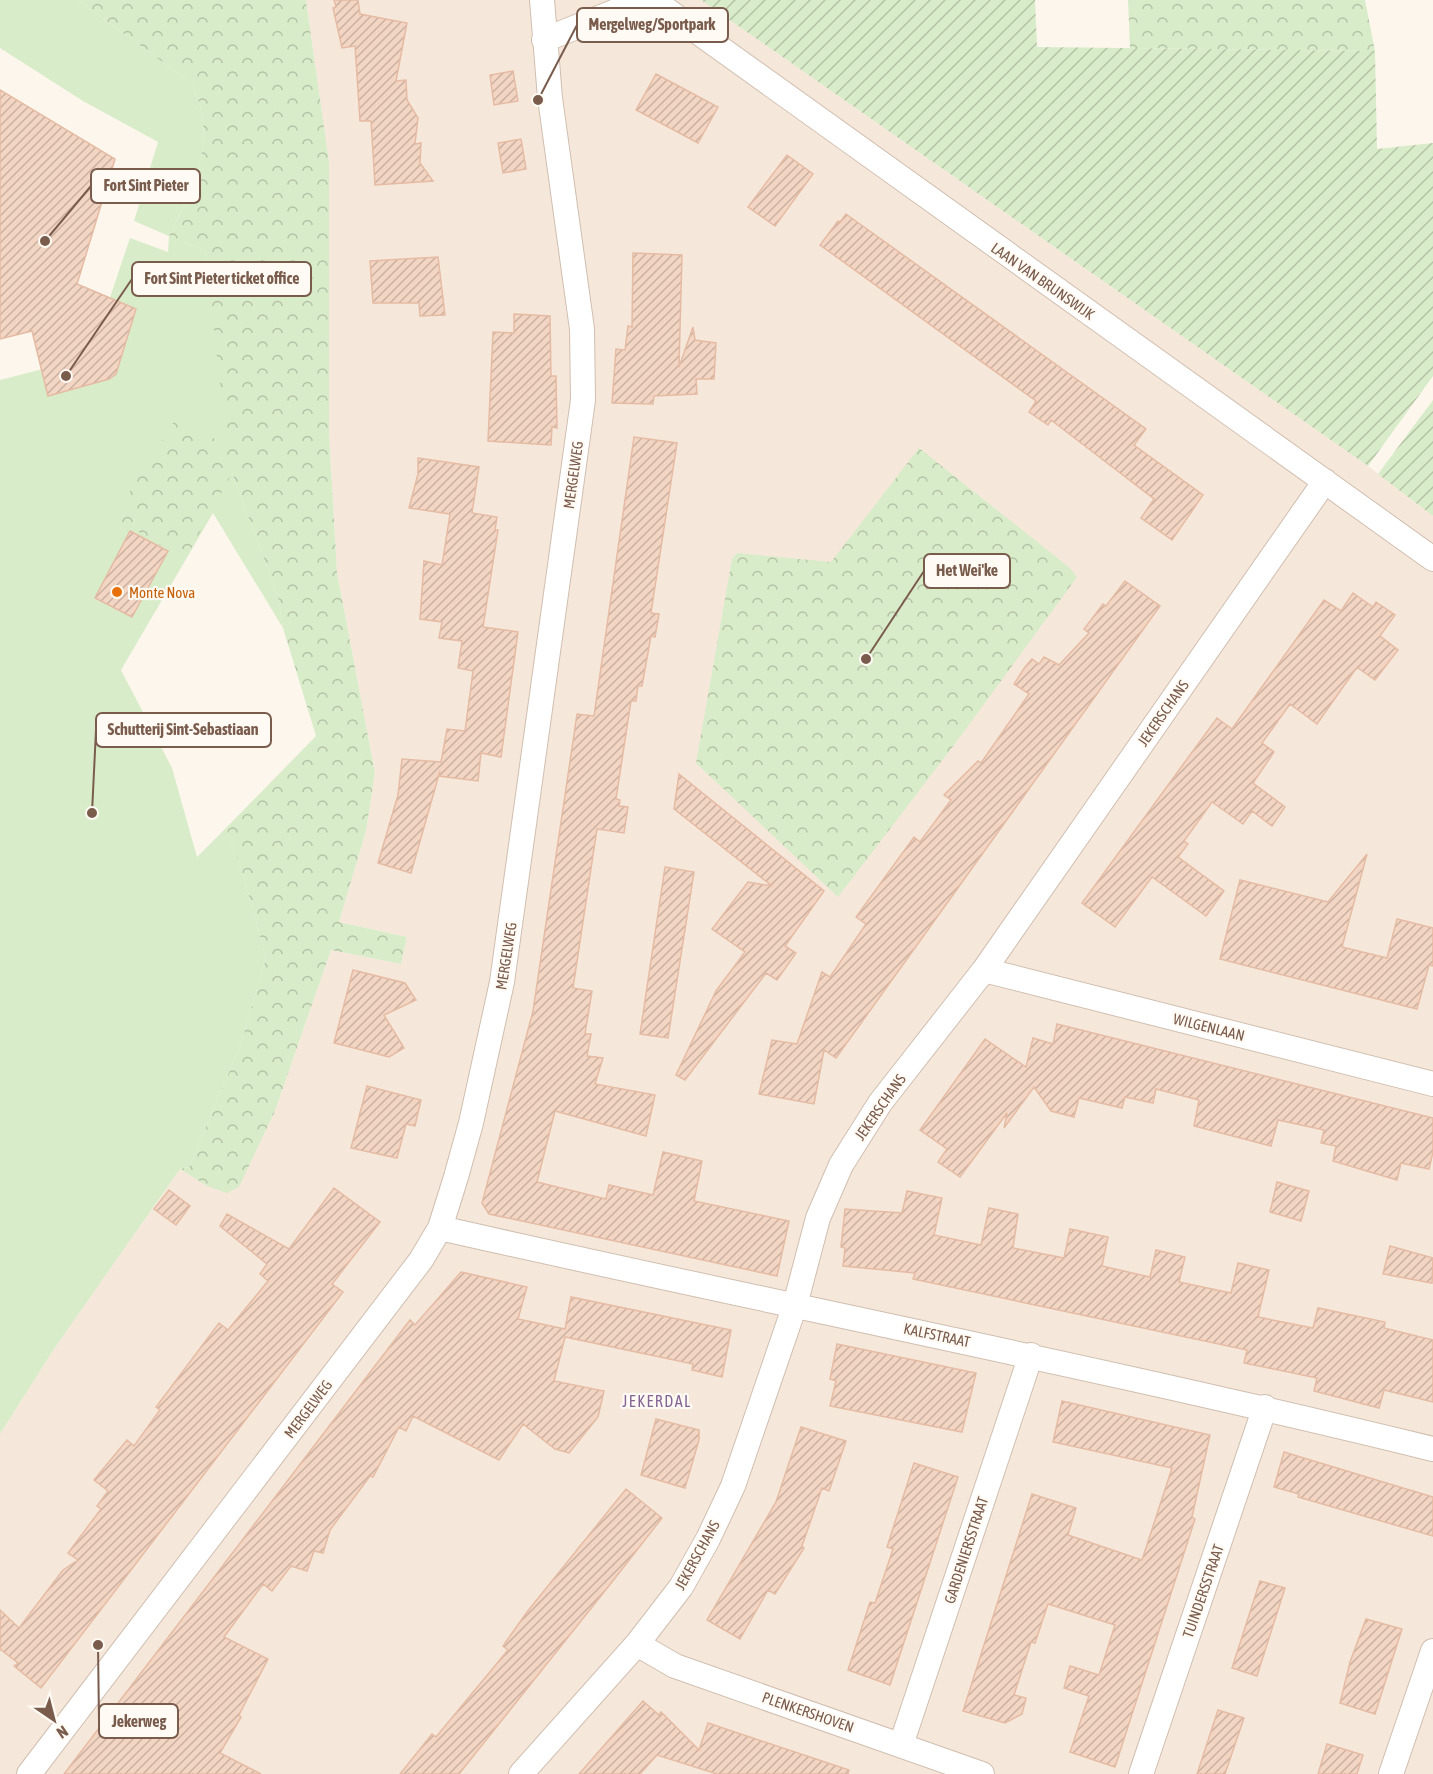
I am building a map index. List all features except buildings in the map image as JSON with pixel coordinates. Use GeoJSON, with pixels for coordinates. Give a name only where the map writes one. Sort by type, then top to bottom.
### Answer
{"type":"FeatureCollection","features":[{"type":"Feature","properties":{"kind":"street","name":"MERGELWEG"},"geometry":{"type":"LineString","coordinates":[[29,1774],[405,1282],[440,1228],[471,1123],[502,982],[524,838],[583,400],[582,329],[544,40],[542,0]]}},
{"type":"Feature","properties":{"kind":"street","name":"LAAN VAN BRUNSWIJK"},"geometry":{"type":"LineString","coordinates":[[544,40],[621,9],[654,1],[1433,559]]}},
{"type":"Feature","properties":{"kind":"street","name":"JEKERSCHANS"},"geometry":{"type":"LineString","coordinates":[[521,1774],[637,1644],[681,1587],[708,1539],[733,1486],[795,1305],[818,1218],[841,1165],[880,1103],[984,970],[1325,481]]}},
{"type":"Feature","properties":{"kind":"street","name":"WILGENLAAN"},"geometry":{"type":"LineString","coordinates":[[984,970],[1433,1084]]}},
{"type":"Feature","properties":{"kind":"street","name":"KALFSTRAAT"},"geometry":{"type":"LineString","coordinates":[[440,1228],[572,1259],[1031,1355],[1265,1407],[1433,1449]]}},
{"type":"Feature","properties":{"kind":"street","name":"GARDENIERSSTRAAT"},"geometry":{"type":"LineString","coordinates":[[901,1745],[1031,1355]]}},
{"type":"Feature","properties":{"kind":"street","name":"TUINDERSSTRAAT"},"geometry":{"type":"LineString","coordinates":[[1141,1774],[1265,1407]]}},
{"type":"Feature","properties":{"kind":"street","name":"PLENKERSHOVEN"},"geometry":{"type":"LineString","coordinates":[[637,1644],[675,1666],[982,1774]]}},
{"type":"Feature","properties":{"kind":"street"},"geometry":{"type":"LineString","coordinates":[[1390,1774],[1433,1651]]}},
{"type":"Feature","properties":{"kind":"shaded area"},"geometry":{"type":"Polygon","coordinates":[[[306,0],[701,0],[1368,466],[1433,516],[1433,1774],[0,1774],[0,1434],[54,1349],[180,1169],[207,1186],[239,1186],[275,1111],[331,950],[401,964],[407,937],[339,922],[366,831],[375,773],[337,572],[329,432],[329,162],[306,0]]]}},
{"type":"Feature","properties":{"kind":"green space"},"geometry":{"type":"Polygon","coordinates":[[[0,0],[78,0],[191,83],[203,123],[203,143],[195,180],[169,236],[134,221],[158,142],[83,101],[0,48],[0,0]]]}},
{"type":"Feature","properties":{"kind":"green space"},"geometry":{"type":"Polygon","coordinates":[[[78,0],[306,0],[329,162],[329,432],[337,572],[375,773],[366,831],[339,922],[407,937],[401,964],[331,950],[275,1111],[239,1187],[227,1193],[207,1186],[180,1169],[189,1167],[241,1044],[266,958],[243,874],[226,828],[316,736],[283,628],[278,596],[232,473],[185,560],[114,517],[177,417],[227,446],[205,250],[169,236],[195,180],[200,161],[203,123],[199,103],[191,83],[78,0]]]}},
{"type":"Feature","properties":{"kind":"green space"},"geometry":{"type":"Polygon","coordinates":[[[701,0],[1035,0],[1037,47],[1375,51],[1377,149],[1433,143],[1433,376],[1368,466],[701,0]]]}},
{"type":"Feature","properties":{"kind":"green space"},"geometry":{"type":"Polygon","coordinates":[[[1128,0],[1365,0],[1375,51],[1130,48],[1128,0]]]}},
{"type":"Feature","properties":{"kind":"green space"},"geometry":{"type":"Polygon","coordinates":[[[169,236],[205,250],[232,473],[278,596],[283,628],[213,513],[121,670],[172,768],[197,857],[226,828],[243,874],[266,958],[241,1044],[189,1167],[180,1169],[54,1349],[0,1434],[0,380],[90,357],[130,238],[168,252],[169,236]]]}},
{"type":"Feature","properties":{"kind":"green space"},"geometry":{"type":"Polygon","coordinates":[[[1433,400],[1433,516],[1378,474],[1433,400]]]}},
{"type":"Feature","properties":{"kind":"green space"},"geometry":{"type":"Polygon","coordinates":[[[919,448],[1070,568],[1077,577],[957,741],[838,897],[696,763],[732,559],[737,553],[831,562],[919,448]]]}},
{"type":"Feature","properties":{"kind":"place","name":"Mergelweg/Sportpark"},"geometry":{"type":"Point","coordinates":[538,100]}},
{"type":"Feature","properties":{"kind":"place","name":"Fort Sint Pieter"},"geometry":{"type":"Point","coordinates":[45,241]}},
{"type":"Feature","properties":{"kind":"place","name":"Fort Sint Pieter ticket office"},"geometry":{"type":"Point","coordinates":[66,376]}},
{"type":"Feature","properties":{"kind":"place","name":"Monte Nova"},"geometry":{"type":"Point","coordinates":[117,592]}},
{"type":"Feature","properties":{"kind":"place","name":"Het Wei'ke"},"geometry":{"type":"Point","coordinates":[866,659]}},
{"type":"Feature","properties":{"kind":"place","name":"Schutterij Sint-Sebastiaan"},"geometry":{"type":"Point","coordinates":[92,813]}},
{"type":"Feature","properties":{"kind":"place","name":"Jekerweg"},"geometry":{"type":"Point","coordinates":[98,1645]}},
{"type":"Feature","properties":{"kind":"district","name":"JEKERDAL"},"geometry":{"type":"Point","coordinates":[657,1401]}}]}
